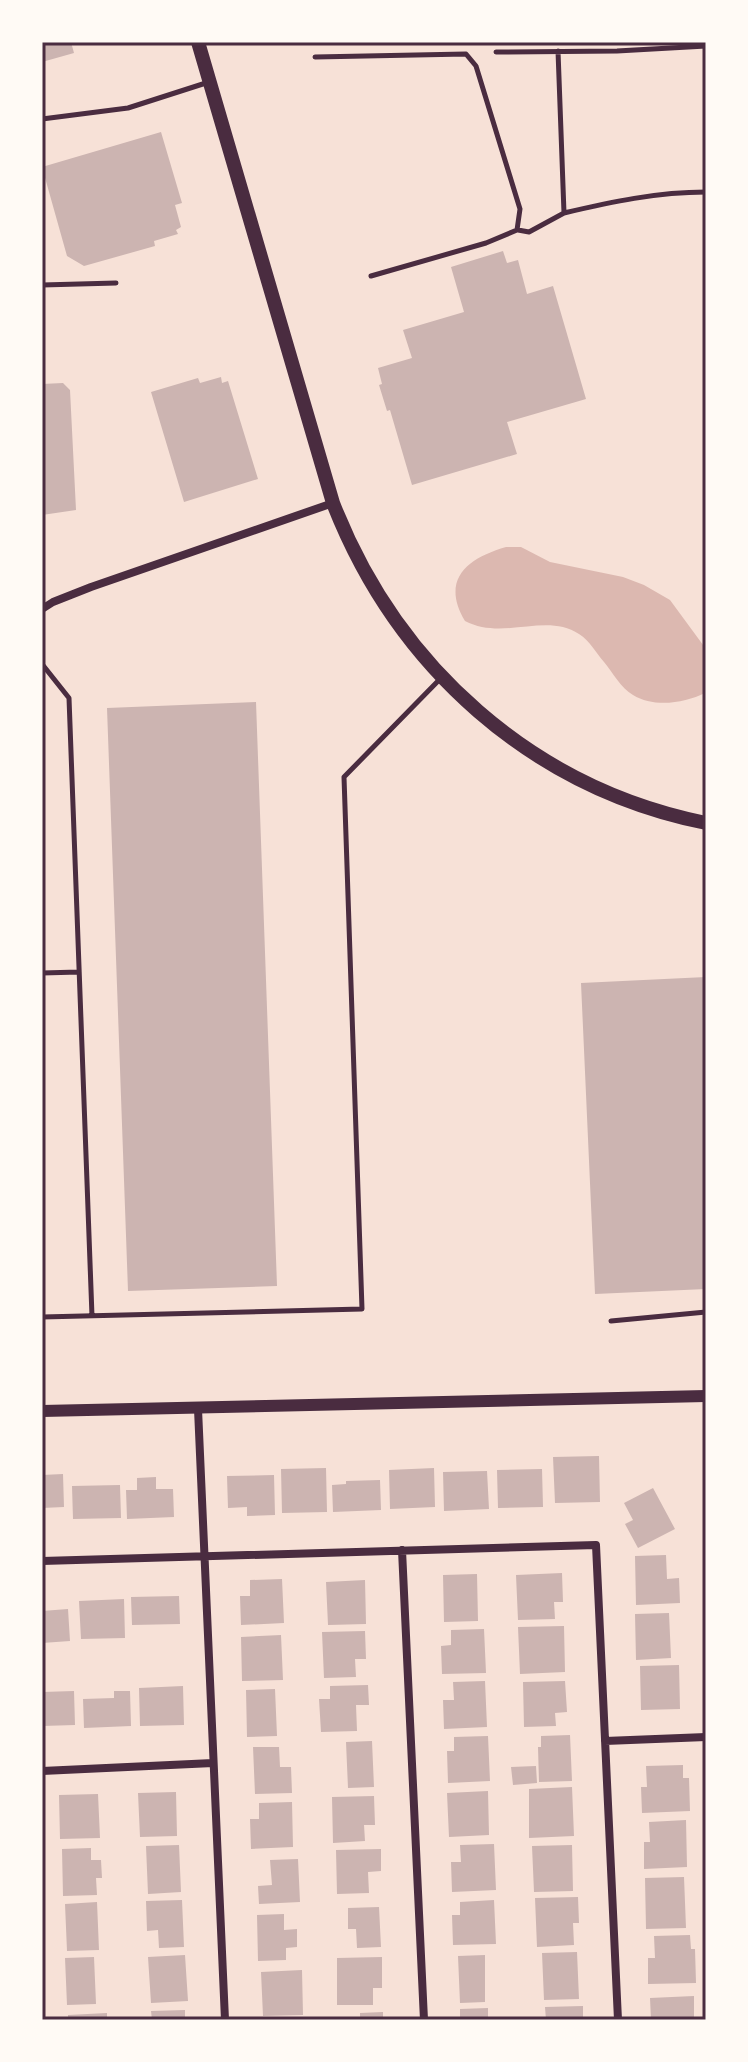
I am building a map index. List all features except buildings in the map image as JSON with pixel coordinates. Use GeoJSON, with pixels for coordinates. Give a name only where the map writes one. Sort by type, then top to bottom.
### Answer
{"type":"FeatureCollection","features":[{"type":"Feature","properties":{"kind":"main road"},"geometry":{"type":"LineString","coordinates":[[198,42],[333,503],[375,592],[441,678],[499,728],[546,761],[635,804],[706,823]]}},
{"type":"Feature","properties":{"kind":"street"},"geometry":{"type":"LineString","coordinates":[[42,609],[91,587],[333,503]]}},
{"type":"Feature","properties":{"kind":"street"},"geometry":{"type":"LineString","coordinates":[[42,1411],[706,1396]]}},
{"type":"Feature","properties":{"kind":"street"},"geometry":{"type":"LineString","coordinates":[[198,1409],[225,2020]]}},
{"type":"Feature","properties":{"kind":"street"},"geometry":{"type":"LineString","coordinates":[[42,1561],[596,1545],[618,2020]]}},
{"type":"Feature","properties":{"kind":"street"},"geometry":{"type":"LineString","coordinates":[[402,1550],[424,2020]]}},
{"type":"Feature","properties":{"kind":"street"},"geometry":{"type":"LineString","coordinates":[[605,1741],[706,1737]]}},
{"type":"Feature","properties":{"kind":"street"},"geometry":{"type":"LineString","coordinates":[[42,1771],[213,1763]]}},
{"type":"Feature","properties":{"kind":"lane"},"geometry":{"type":"LineString","coordinates":[[496,52],[706,46]]}},
{"type":"Feature","properties":{"kind":"lane"},"geometry":{"type":"LineString","coordinates":[[558,51],[564,213]]}},
{"type":"Feature","properties":{"kind":"lane"},"geometry":{"type":"LineString","coordinates":[[315,57],[466,54],[476,66],[520,209],[517,230]]}},
{"type":"Feature","properties":{"kind":"lane"},"geometry":{"type":"LineString","coordinates":[[42,119],[128,108],[210,82]]}},
{"type":"Feature","properties":{"kind":"lane"},"geometry":{"type":"LineString","coordinates":[[371,276],[486,243],[517,230],[529,232],[564,213],[675,192],[706,192]]}},
{"type":"Feature","properties":{"kind":"lane"},"geometry":{"type":"LineString","coordinates":[[42,285],[116,283]]}},
{"type":"Feature","properties":{"kind":"lane"},"geometry":{"type":"LineString","coordinates":[[42,664],[69,698],[92,1316]]}},
{"type":"Feature","properties":{"kind":"lane"},"geometry":{"type":"LineString","coordinates":[[42,1317],[362,1309],[344,777],[441,678]]}},
{"type":"Feature","properties":{"kind":"lane"},"geometry":{"type":"LineString","coordinates":[[42,973],[79,972]]}},
{"type":"Feature","properties":{"kind":"lane"},"geometry":{"type":"LineString","coordinates":[[611,1321],[706,1312]]}},
{"type":"Feature","properties":{"kind":"shaded area"},"geometry":{"type":"Polygon","coordinates":[[[506,547],[521,547],[550,562],[623,577],[670,600],[706,649],[705,693],[669,703],[650,702],[625,688],[586,640],[566,628],[538,625],[494,628],[465,621],[456,593],[462,572],[480,557],[506,547]]]}}]}
